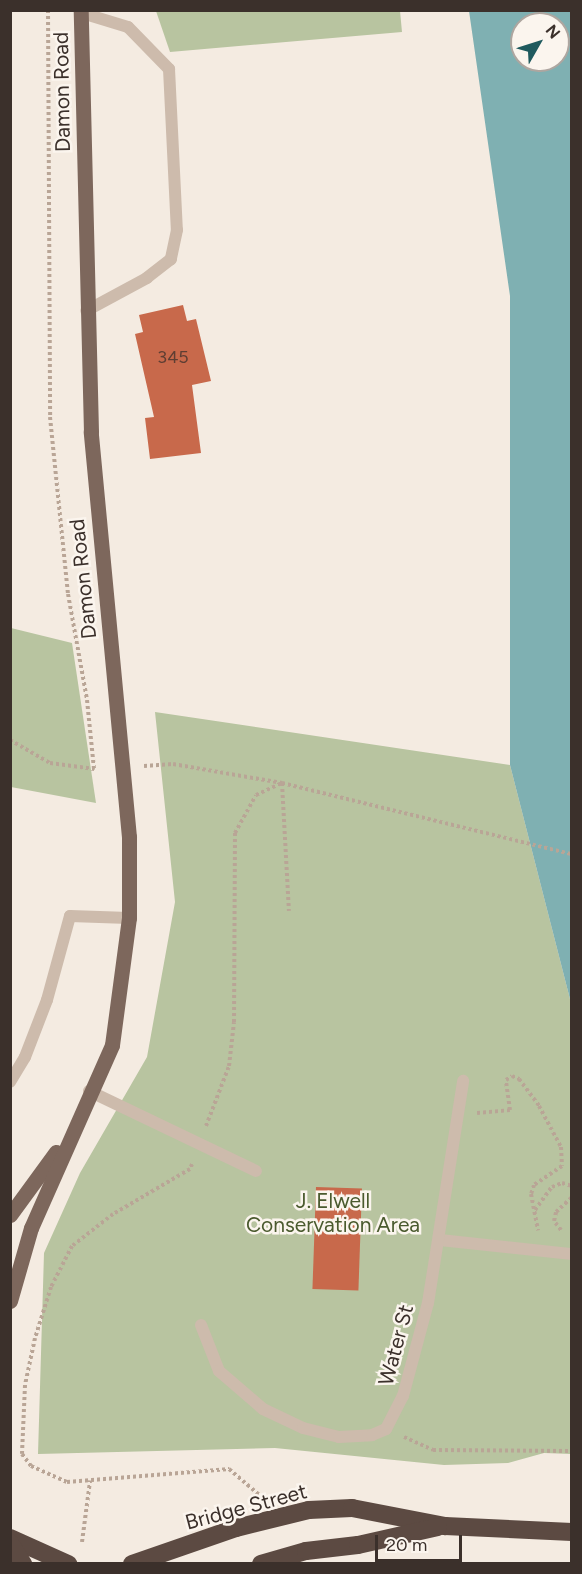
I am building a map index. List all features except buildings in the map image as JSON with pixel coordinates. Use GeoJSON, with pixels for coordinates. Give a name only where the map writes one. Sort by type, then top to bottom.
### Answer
{"type":"FeatureCollection","features":[{"type":"Feature","properties":{"kind":"highway","name":"Bridge Street"},"geometry":{"type":"LineString","coordinates":[[132,1563],[309,1510],[352,1508],[445,1526],[572,1533]]}},
{"type":"Feature","properties":{"kind":"highway","name":"Bridge Street"},"geometry":{"type":"LineString","coordinates":[[261,1563],[306,1551],[358,1545],[445,1526]]}},
{"type":"Feature","properties":{"kind":"highway"},"geometry":{"type":"LineString","coordinates":[[10,1538],[68,1563]]}},
{"type":"Feature","properties":{"kind":"highway"},"geometry":{"type":"LineString","coordinates":[[10,1544],[23,1563]]}},
{"type":"Feature","properties":{"kind":"main road","name":"Damon Road"},"geometry":{"type":"LineString","coordinates":[[10,1301],[31,1228],[89,1091],[112,1045],[129,918],[129,837],[94,480],[86,311],[81,12]]}},
{"type":"Feature","properties":{"kind":"main road","name":"Damon Road"},"geometry":{"type":"LineString","coordinates":[[10,1215],[71,1133]]}},
{"type":"Feature","properties":{"kind":"lane"},"geometry":{"type":"LineString","coordinates":[[81,12],[128,27],[169,69],[177,230],[171,259],[147,278],[86,311]]}},
{"type":"Feature","properties":{"kind":"lane"},"geometry":{"type":"LineString","coordinates":[[10,1082],[25,1057],[47,1000],[70,916],[129,918]]}},
{"type":"Feature","properties":{"kind":"lane","name":"Water St"},"geometry":{"type":"LineString","coordinates":[[386,1429],[396,1415],[416,1352],[440,1240],[463,1081]]}},
{"type":"Feature","properties":{"kind":"lane"},"geometry":{"type":"LineString","coordinates":[[89,1091],[256,1171]]}},
{"type":"Feature","properties":{"kind":"lane"},"geometry":{"type":"LineString","coordinates":[[440,1240],[542,1253],[572,1254]]}},
{"type":"Feature","properties":{"kind":"lane"},"geometry":{"type":"LineString","coordinates":[[201,1325],[219,1371],[243,1395],[303,1428],[339,1437],[372,1435],[386,1429]]}},
{"type":"Feature","properties":{"kind":"path"},"geometry":{"type":"LineString","coordinates":[[10,740],[50,763],[94,769],[87,700],[68,594],[50,417],[48,10]]}},
{"type":"Feature","properties":{"kind":"path"},"geometry":{"type":"LineString","coordinates":[[173,764],[282,783],[311,792],[572,854]]}},
{"type":"Feature","properties":{"kind":"path"},"geometry":{"type":"LineString","coordinates":[[282,783],[289,911]]}},
{"type":"Feature","properties":{"kind":"path"},"geometry":{"type":"LineString","coordinates":[[282,783],[256,795],[235,833],[232,1044],[229,1066],[190,1169],[113,1214],[72,1246],[51,1287],[25,1385],[22,1454],[31,1466],[58,1479],[90,1481],[229,1469],[285,1516]]}},
{"type":"Feature","properties":{"kind":"path"},"geometry":{"type":"LineString","coordinates":[[458,1114],[510,1110],[506,1080],[512,1076],[519,1079],[546,1119],[564,1158],[562,1166],[534,1185],[534,1211],[542,1253]]}},
{"type":"Feature","properties":{"kind":"path"},"geometry":{"type":"LineString","coordinates":[[534,1211],[552,1187],[562,1183],[572,1186]]}},
{"type":"Feature","properties":{"kind":"path"},"geometry":{"type":"LineString","coordinates":[[565,1232],[554,1221],[556,1212],[572,1197]]}},
{"type":"Feature","properties":{"kind":"path"},"geometry":{"type":"LineString","coordinates":[[386,1429],[433,1450],[572,1451]]}},
{"type":"Feature","properties":{"kind":"path"},"geometry":{"type":"LineString","coordinates":[[82,1542],[90,1481]]}},
{"type":"Feature","properties":{"kind":"green space"},"geometry":{"type":"Polygon","coordinates":[[[156,11],[400,11],[402,32],[170,52],[156,11]]]}},
{"type":"Feature","properties":{"kind":"green space"},"geometry":{"type":"Polygon","coordinates":[[[11,628],[72,643],[96,803],[11,787],[11,628]]]}},
{"type":"Feature","properties":{"kind":"green space","name":"J. Elwell Conservation Area"},"geometry":{"type":"Polygon","coordinates":[[[155,712],[510,765],[571,1003],[571,1454],[544,1453],[508,1463],[444,1465],[275,1448],[38,1454],[44,1253],[80,1173],[147,1057],[175,902],[155,712]]]}},
{"type":"Feature","properties":{"kind":"water"},"geometry":{"type":"Polygon","coordinates":[[[469,11],[571,11],[571,1003],[510,765],[510,296],[469,11]]]}}]}
